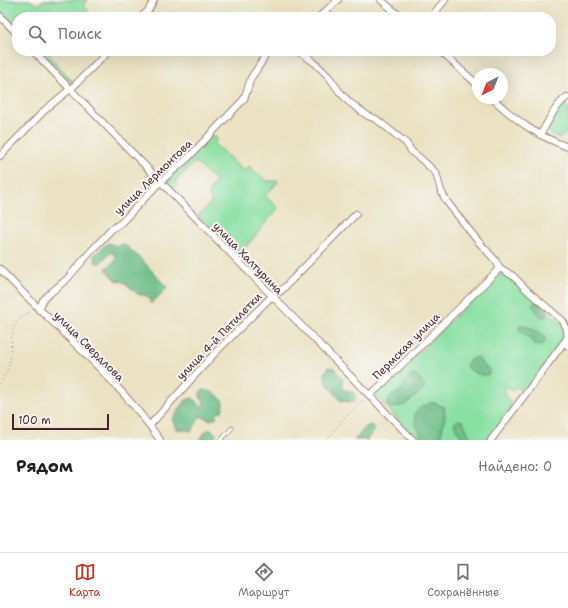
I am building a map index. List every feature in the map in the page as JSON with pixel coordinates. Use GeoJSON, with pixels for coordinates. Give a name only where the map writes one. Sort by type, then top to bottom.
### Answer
{"type":"FeatureCollection","features":[{"type":"Feature","properties":{"kind":"street"},"geometry":{"type":"LineString","coordinates":[[147,12],[154,0]]}},
{"type":"Feature","properties":{"kind":"street"},"geometry":{"type":"LineString","coordinates":[[325,12],[338,0]]}},
{"type":"Feature","properties":{"kind":"street"},"geometry":{"type":"LineString","coordinates":[[381,0],[395,12]]}},
{"type":"Feature","properties":{"kind":"street"},"geometry":{"type":"LineString","coordinates":[[435,12],[445,0]]}},
{"type":"Feature","properties":{"kind":"street"},"geometry":{"type":"LineString","coordinates":[[0,16],[12,29]]}},
{"type":"Feature","properties":{"kind":"street","name":"улица Халтурина"},"geometry":{"type":"LineString","coordinates":[[38,56],[413,440]]}},
{"type":"Feature","properties":{"kind":"street"},"geometry":{"type":"LineString","coordinates":[[0,156],[46,110],[75,85],[103,56]]}},
{"type":"Feature","properties":{"kind":"street","name":"улица Лермонтова"},"geometry":{"type":"LineString","coordinates":[[38,308],[43,300],[67,279],[102,239],[112,229],[121,223],[160,182],[187,159],[244,99],[251,78],[266,56]]}},
{"type":"Feature","properties":{"kind":"street"},"geometry":{"type":"LineString","coordinates":[[305,56],[315,63],[328,76],[349,102],[382,124],[406,143],[412,152],[436,173],[441,191],[447,202],[477,240],[496,260],[500,268],[513,276],[563,321],[567,329],[568,346]]}},
{"type":"Feature","properties":{"kind":"street"},"geometry":{"type":"LineString","coordinates":[[445,56],[472,80]]}},
{"type":"Feature","properties":{"kind":"street"},"geometry":{"type":"LineString","coordinates":[[540,136],[555,109],[568,97]]}},
{"type":"Feature","properties":{"kind":"street"},"geometry":{"type":"LineString","coordinates":[[499,104],[514,118],[540,136],[568,146]]}},
{"type":"Feature","properties":{"kind":"street","name":"улица 4-й Пятилетки"},"geometry":{"type":"LineString","coordinates":[[150,425],[215,353],[272,296],[281,291],[356,214]]}},
{"type":"Feature","properties":{"kind":"street","name":"Пермская улица"},"geometry":{"type":"LineString","coordinates":[[369,395],[377,389],[500,268]]}},
{"type":"Feature","properties":{"kind":"street","name":"улица Свердлова"},"geometry":{"type":"LineString","coordinates":[[0,269],[127,398],[150,425],[160,440]]}},
{"type":"Feature","properties":{"kind":"street"},"geometry":{"type":"LineString","coordinates":[[491,440],[568,337]]}},
{"type":"Feature","properties":{"kind":"lane"},"geometry":{"type":"LineString","coordinates":[[221,440],[232,428]]}},
{"type":"Feature","properties":{"kind":"path"},"geometry":{"type":"LineString","coordinates":[[0,384],[9,366],[13,330],[16,322],[20,317],[38,308]]}},
{"type":"Feature","properties":{"kind":"path","name":"Пермская улица"},"geometry":{"type":"LineString","coordinates":[[327,440],[342,420],[369,395]]}},
{"type":"Feature","properties":{"kind":"green space"},"geometry":{"type":"Polygon","coordinates":[[[0,0],[29,0],[38,5],[43,0],[87,0],[83,5],[89,11],[31,12],[25,8],[21,12],[12,12],[12,24],[0,11],[0,0]]]}},
{"type":"Feature","properties":{"kind":"green space"},"geometry":{"type":"Polygon","coordinates":[[[44,56],[50,56],[74,83],[71,83],[44,56]]]}},
{"type":"Feature","properties":{"kind":"green space"},"geometry":{"type":"Polygon","coordinates":[[[566,105],[568,108],[568,132],[560,138],[555,137],[549,132],[548,128],[558,109],[566,105]]]}},
{"type":"Feature","properties":{"kind":"green space"},"geometry":{"type":"Polygon","coordinates":[[[213,134],[217,139],[214,144],[244,171],[249,166],[267,181],[278,182],[265,196],[278,208],[238,256],[198,216],[212,201],[209,194],[216,181],[195,162],[176,181],[178,184],[173,189],[168,185],[167,180],[213,134]]]}},
{"type":"Feature","properties":{"kind":"green space"},"geometry":{"type":"Polygon","coordinates":[[[108,243],[117,246],[124,244],[144,262],[167,288],[152,303],[150,303],[150,299],[145,295],[139,295],[124,282],[116,280],[106,269],[117,258],[111,252],[100,263],[96,263],[94,255],[108,243]]]}},
{"type":"Feature","properties":{"kind":"green space"},"geometry":{"type":"Polygon","coordinates":[[[499,273],[511,278],[561,323],[565,333],[562,343],[523,393],[516,386],[512,391],[506,386],[503,390],[507,394],[505,396],[510,401],[510,411],[489,440],[418,440],[380,401],[377,397],[379,391],[499,273]]]}},
{"type":"Feature","properties":{"kind":"green space"},"geometry":{"type":"Polygon","coordinates":[[[536,302],[548,312],[546,317],[541,317],[533,306],[536,302]]]}},
{"type":"Feature","properties":{"kind":"green space"},"geometry":{"type":"Polygon","coordinates":[[[520,325],[525,325],[544,335],[545,342],[541,346],[534,344],[531,339],[519,330],[520,325]]]}},
{"type":"Feature","properties":{"kind":"green space"},"geometry":{"type":"Polygon","coordinates":[[[478,357],[482,364],[489,370],[489,374],[477,374],[466,367],[470,360],[478,357]]]}},
{"type":"Feature","properties":{"kind":"green space"},"geometry":{"type":"Polygon","coordinates":[[[329,367],[334,368],[343,379],[343,390],[352,391],[356,396],[354,403],[340,400],[326,382],[325,373],[329,367]]]}},
{"type":"Feature","properties":{"kind":"green space"},"geometry":{"type":"Polygon","coordinates":[[[411,375],[418,376],[425,388],[405,405],[390,408],[387,405],[390,397],[402,390],[405,382],[411,375]]]}},
{"type":"Feature","properties":{"kind":"green space"},"geometry":{"type":"Polygon","coordinates":[[[204,390],[220,397],[224,403],[222,411],[217,413],[216,418],[210,420],[200,416],[192,431],[177,429],[172,420],[186,400],[193,398],[203,408],[204,402],[200,397],[200,392],[204,390]]]}},
{"type":"Feature","properties":{"kind":"green space"},"geometry":{"type":"Polygon","coordinates":[[[432,402],[444,407],[445,416],[440,440],[422,440],[419,430],[415,424],[415,413],[418,409],[432,402]]]}},
{"type":"Feature","properties":{"kind":"green space"},"geometry":{"type":"Polygon","coordinates":[[[458,420],[463,421],[469,435],[474,440],[464,440],[454,424],[458,420]]]}},
{"type":"Feature","properties":{"kind":"green space"},"geometry":{"type":"Polygon","coordinates":[[[371,425],[375,428],[367,440],[354,440],[365,427],[371,425]]]}},
{"type":"Feature","properties":{"kind":"green space"},"geometry":{"type":"Polygon","coordinates":[[[211,429],[217,435],[212,440],[200,440],[206,431],[211,429]]]}}]}
